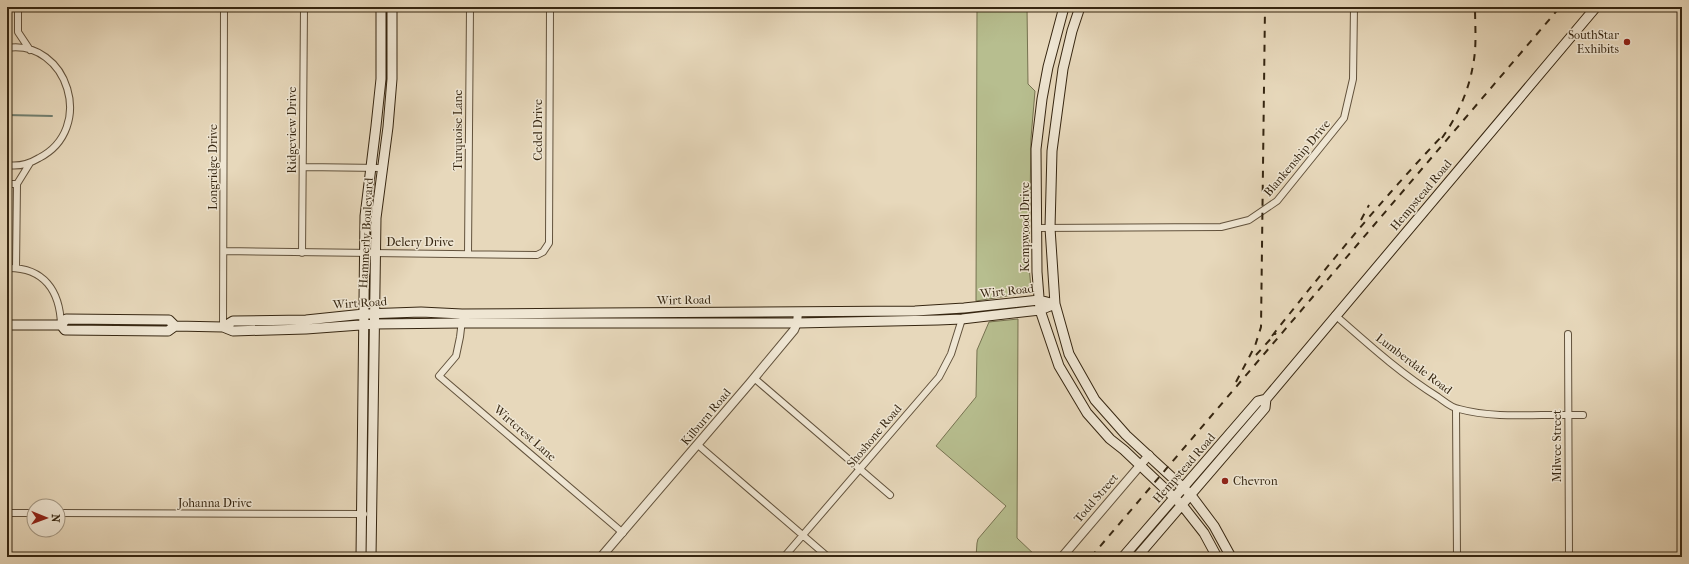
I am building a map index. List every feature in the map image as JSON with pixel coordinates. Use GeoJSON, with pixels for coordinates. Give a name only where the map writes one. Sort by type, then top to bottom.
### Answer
{"type":"FeatureCollection","features":[{"type":"Feature","properties":{"kind":"main road","name":"Hammerly Boulevard"},"geometry":{"type":"LineString","coordinates":[[362,557],[362,514],[368,425],[370,325],[365,253],[365,216],[376,126],[381,61],[381,7]]}},
{"type":"Feature","properties":{"kind":"main road","name":"Hammerly Boulevard"},"geometry":{"type":"LineString","coordinates":[[369,314],[381,168],[388,127],[392,62],[392,7]]}},
{"type":"Feature","properties":{"kind":"main road","name":"Kempwood Drive"},"geometry":{"type":"LineString","coordinates":[[1064,7],[1048,67],[1042,98],[1036,149],[1037,272],[1040,310],[1059,366],[1087,413],[1110,439],[1182,505],[1204,534],[1217,557]]}},
{"type":"Feature","properties":{"kind":"main road"},"geometry":{"type":"LineString","coordinates":[[1080,7],[1072,30],[1058,92],[1052,150],[1050,228],[1055,304],[1069,354],[1095,400],[1126,435],[1184,487],[1214,526],[1231,557]]}},
{"type":"Feature","properties":{"kind":"main road","name":"Hempstead Road"},"geometry":{"type":"LineString","coordinates":[[1124,557],[1258,401],[1266,398],[1596,7]]}},
{"type":"Feature","properties":{"kind":"main road"},"geometry":{"type":"LineString","coordinates":[[381,61],[392,62]]}},
{"type":"Feature","properties":{"kind":"main road","name":"Wirt Road"},"geometry":{"type":"LineString","coordinates":[[223,326],[233,331],[370,325],[462,318],[937,310],[1039,300],[1055,304]]}},
{"type":"Feature","properties":{"kind":"main road","name":"Wirt Road"},"geometry":{"type":"LineString","coordinates":[[7,325],[62,325],[66,319],[169,320],[175,326],[223,326],[233,321],[306,320],[369,314],[422,312],[462,318],[797,323],[962,319],[1040,310],[1055,304]]}},
{"type":"Feature","properties":{"kind":"main road"},"geometry":{"type":"LineString","coordinates":[[1078,400],[1090,391]]}},
{"type":"Feature","properties":{"kind":"main road","name":"Hempstead Road"},"geometry":{"type":"LineString","coordinates":[[1137,557],[1265,408],[1266,398]]}},
{"type":"Feature","properties":{"kind":"main road","name":"Hammerly Boulevard"},"geometry":{"type":"LineString","coordinates":[[368,425],[372,515],[371,557]]}},
{"type":"Feature","properties":{"kind":"street"},"geometry":{"type":"LineString","coordinates":[[8,7],[7,32],[18,32]]}},
{"type":"Feature","properties":{"kind":"street"},"geometry":{"type":"LineString","coordinates":[[18,7],[18,32],[30,50]]}},
{"type":"Feature","properties":{"kind":"street","name":"Longridge Drive"},"geometry":{"type":"LineString","coordinates":[[223,326],[224,7]]}},
{"type":"Feature","properties":{"kind":"street","name":"Ridgeview Drive"},"geometry":{"type":"LineString","coordinates":[[302,253],[304,7]]}},
{"type":"Feature","properties":{"kind":"street","name":"Turquoise Lane"},"geometry":{"type":"LineString","coordinates":[[468,254],[470,7]]}},
{"type":"Feature","properties":{"kind":"street","name":"Cedel Drive"},"geometry":{"type":"LineString","coordinates":[[543,252],[549,242],[550,7]]}},
{"type":"Feature","properties":{"kind":"street","name":"Blankenship Drive"},"geometry":{"type":"LineString","coordinates":[[1037,228],[1220,227],[1249,220],[1268,208],[1278,201],[1344,118],[1353,79],[1354,7]]}},
{"type":"Feature","properties":{"kind":"street"},"geometry":{"type":"LineString","coordinates":[[7,48],[30,50],[41,55],[57,68],[68,89],[71,105],[70,121],[63,137],[47,154],[30,163],[21,165],[7,165]]}},
{"type":"Feature","properties":{"kind":"street"},"geometry":{"type":"LineString","coordinates":[[16,268],[17,184],[30,163]]}},
{"type":"Feature","properties":{"kind":"street"},"geometry":{"type":"LineString","coordinates":[[303,167],[381,168]]}},
{"type":"Feature","properties":{"kind":"street"},"geometry":{"type":"LineString","coordinates":[[7,184],[17,184]]}},
{"type":"Feature","properties":{"kind":"street","name":"Delery Drive"},"geometry":{"type":"LineString","coordinates":[[224,251],[537,255],[543,252]]}},
{"type":"Feature","properties":{"kind":"street"},"geometry":{"type":"LineString","coordinates":[[7,268],[16,268],[33,272],[50,285],[59,303],[62,325]]}},
{"type":"Feature","properties":{"kind":"street","name":"Kilburn Road"},"geometry":{"type":"LineString","coordinates":[[622,533],[794,330],[797,323],[798,312]]}},
{"type":"Feature","properties":{"kind":"street","name":"Lumberdale Road"},"geometry":{"type":"LineString","coordinates":[[1335,315],[1390,363],[1429,392],[1456,409],[1482,414],[1507,415],[1583,414]]}},
{"type":"Feature","properties":{"kind":"street","name":"Wirtcrest Lane"},"geometry":{"type":"LineString","coordinates":[[462,318],[456,356],[439,376],[622,533]]}},
{"type":"Feature","properties":{"kind":"street","name":"Shoshone Road"},"geometry":{"type":"LineString","coordinates":[[784,557],[939,377],[951,354],[962,319]]}},
{"type":"Feature","properties":{"kind":"street","name":"Milwee Street"},"geometry":{"type":"LineString","coordinates":[[1568,334],[1568,557]]}},
{"type":"Feature","properties":{"kind":"street"},"geometry":{"type":"LineString","coordinates":[[754,378],[890,495]]}},
{"type":"Feature","properties":{"kind":"street"},"geometry":{"type":"LineString","coordinates":[[1456,409],[1457,557]]}},
{"type":"Feature","properties":{"kind":"street"},"geometry":{"type":"LineString","coordinates":[[698,445],[828,557]]}},
{"type":"Feature","properties":{"kind":"street","name":"Todd Street"},"geometry":{"type":"LineString","coordinates":[[1062,557],[1149,455]]}},
{"type":"Feature","properties":{"kind":"street"},"geometry":{"type":"LineString","coordinates":[[7,513],[26,513]]}},
{"type":"Feature","properties":{"kind":"street","name":"Johanna Drive"},"geometry":{"type":"LineString","coordinates":[[66,513],[372,515]]}},
{"type":"Feature","properties":{"kind":"street"},"geometry":{"type":"LineString","coordinates":[[601,557],[622,533]]}},
{"type":"Feature","properties":{"kind":"street"},"geometry":{"type":"LineString","coordinates":[[1340,557],[1397,556]]}},
{"type":"Feature","properties":{"kind":"green space"},"geometry":{"type":"Polygon","coordinates":[[[977,7],[1027,7],[1028,84],[1035,91],[1031,138],[1029,266],[1031,288],[1029,292],[1026,293],[976,301],[977,7]]]}},
{"type":"Feature","properties":{"kind":"green space"},"geometry":{"type":"Polygon","coordinates":[[[1018,319],[1017,538],[1037,557],[976,557],[978,539],[1006,506],[936,446],[976,397],[977,350],[989,322],[1018,319]]]}},
{"type":"Feature","properties":{"kind":"waterway"},"geometry":{"type":"LineString","coordinates":[[7,115],[52,116]]}},
{"type":"Feature","properties":{"kind":"railway"},"geometry":{"type":"LineString","coordinates":[[1236,382],[1255,346],[1261,327],[1265,7]]}},
{"type":"Feature","properties":{"kind":"railway"},"geometry":{"type":"LineString","coordinates":[[1442,138],[1453,121],[1469,84],[1475,51],[1475,7]]}},
{"type":"Feature","properties":{"kind":"railway"},"geometry":{"type":"LineString","coordinates":[[1091,557],[1560,7]]}},
{"type":"Feature","properties":{"kind":"railway"},"geometry":{"type":"LineString","coordinates":[[1272,336],[1356,233],[1444,134]]}},
{"type":"Feature","properties":{"kind":"railway"},"geometry":{"type":"LineString","coordinates":[[1361,220],[1369,205]]}},
{"type":"Feature","properties":{"kind":"railway"},"geometry":{"type":"LineString","coordinates":[[1256,355],[1276,333]]}},
{"type":"Feature","properties":{"kind":"place","name":"SouthStar Exhibits"},"geometry":{"type":"Point","coordinates":[1627,42]}},
{"type":"Feature","properties":{"kind":"place","name":"Chevron"},"geometry":{"type":"Point","coordinates":[1225,481]}}]}
